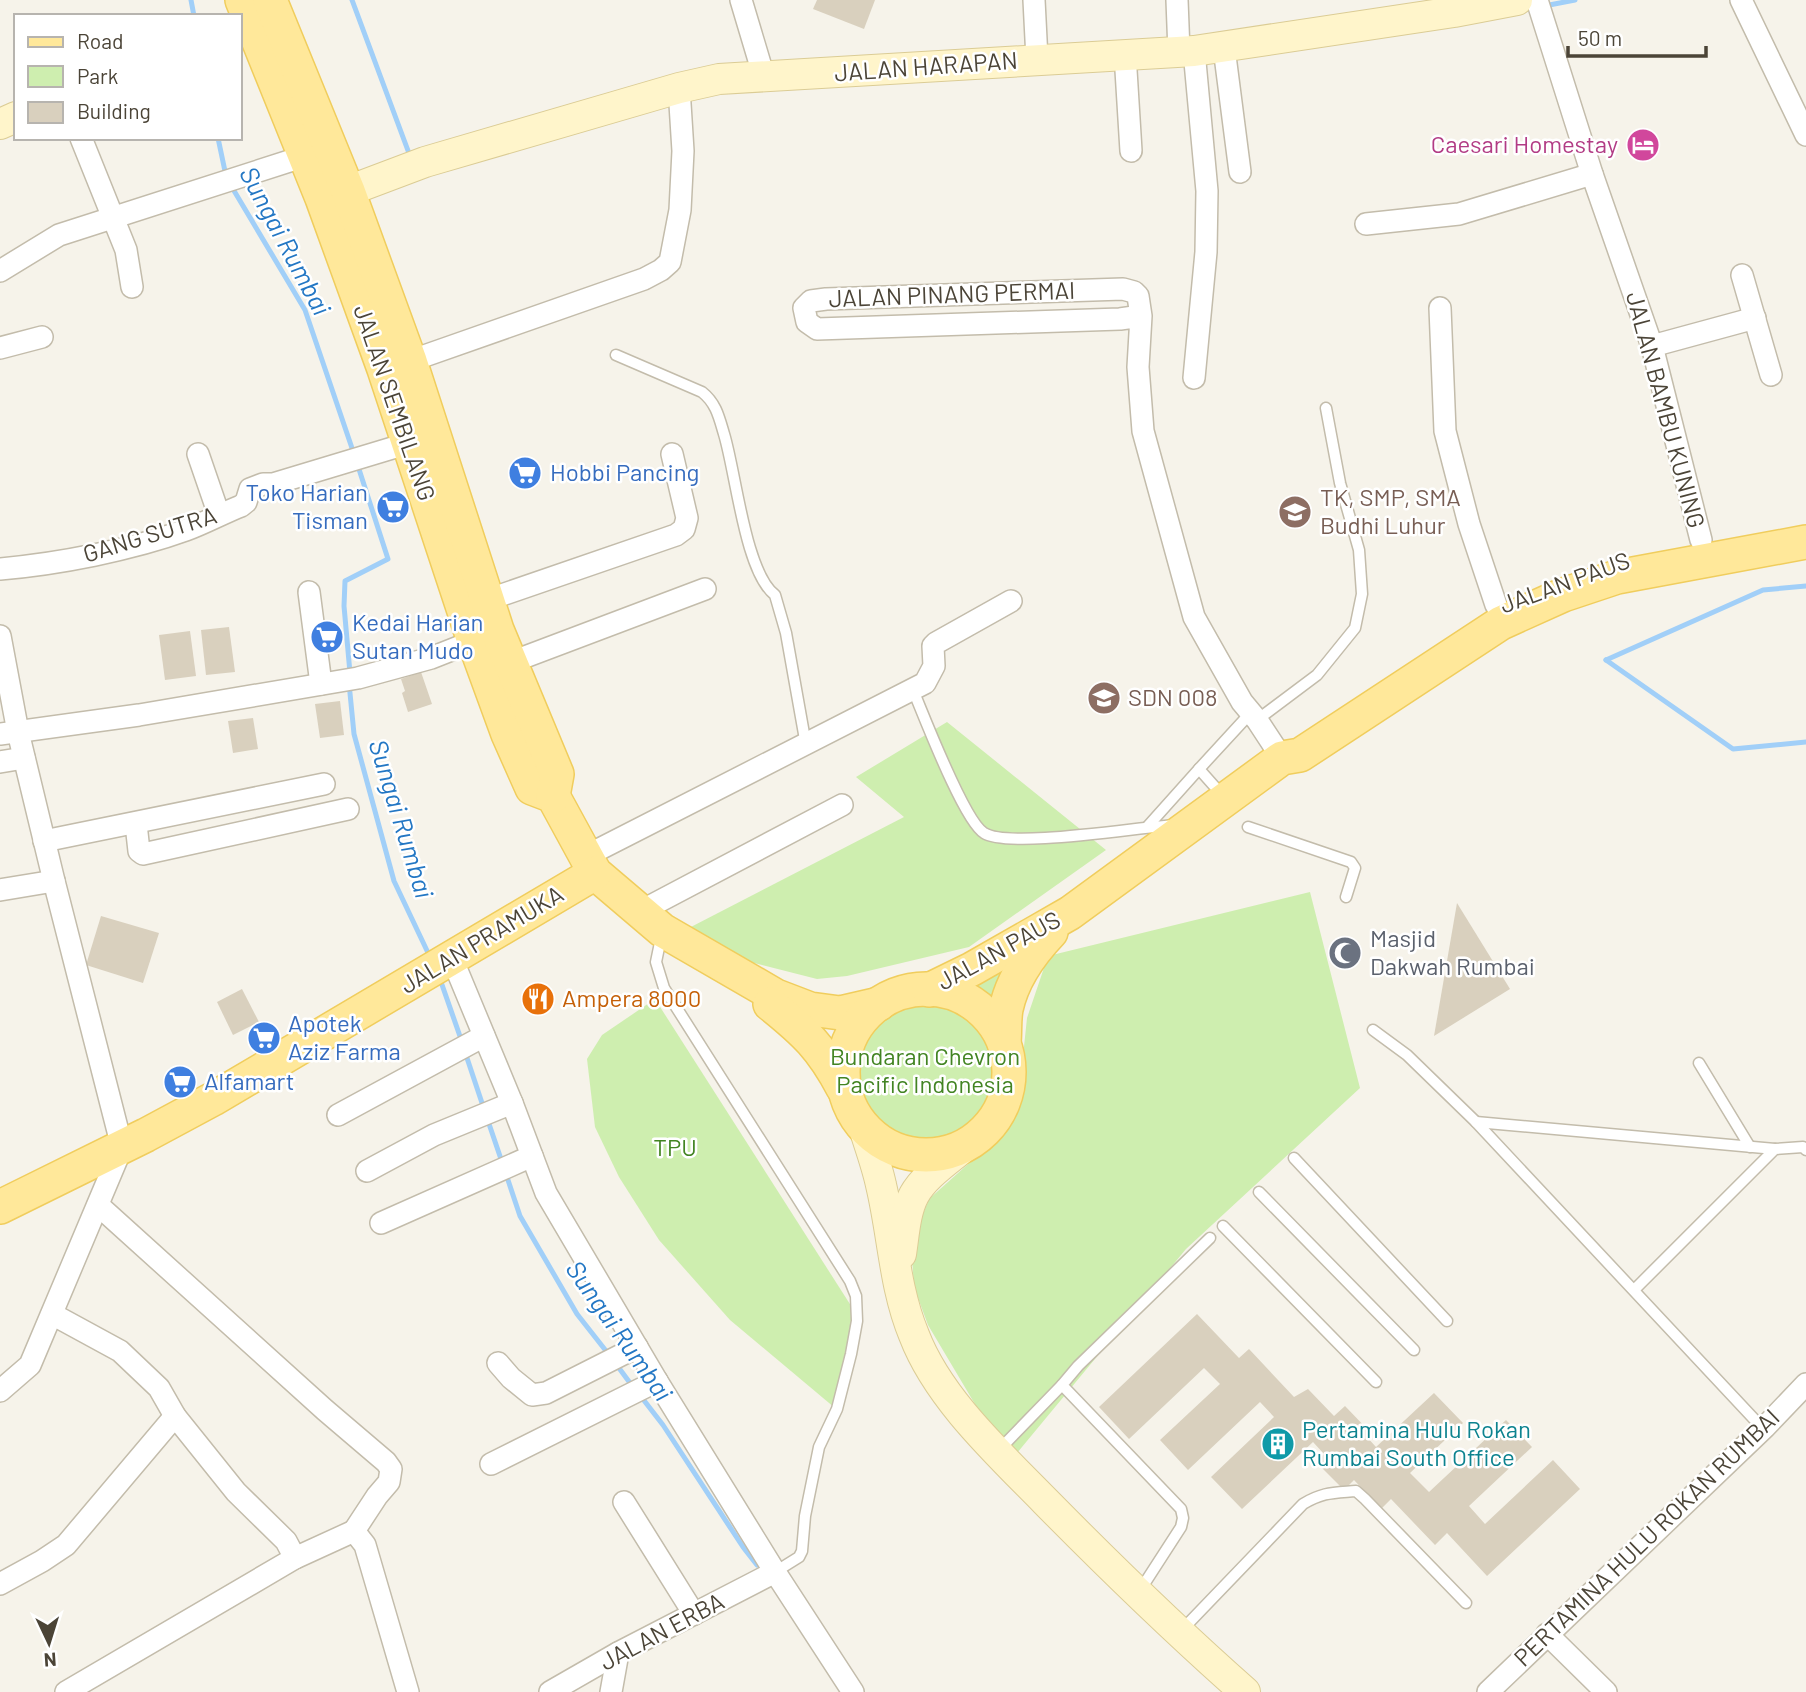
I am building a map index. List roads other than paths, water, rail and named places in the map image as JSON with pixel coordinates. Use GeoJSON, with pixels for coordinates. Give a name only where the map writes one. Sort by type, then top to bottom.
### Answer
{"type":"FeatureCollection","features":[{"type":"Feature","properties":{"kind":"main road","name":"JALAN SEMBILANG"},"geometry":{"type":"LineString","coordinates":[[251,11],[380,356],[474,642],[508,734],[547,786],[590,864],[652,920],[725,968],[776,996],[810,1009],[840,1013],[879,1004]]}},
{"type":"Feature","properties":{"kind":"main road","name":"JALAN SEMBILANG"},"geometry":{"type":"LineString","coordinates":[[251,11],[348,191],[410,360],[547,786]]}},
{"type":"Feature","properties":{"kind":"main road","name":"JALAN PAUS"},"geometry":{"type":"LineString","coordinates":[[929,990],[972,970],[1070,913],[1278,761],[1292,743],[1316,725],[1392,671],[1496,605],[1613,562],[1701,540],[1806,527]]}},
{"type":"Feature","properties":{"kind":"main road","name":"JALAN PAUS"},"geometry":{"type":"LineString","coordinates":[[1278,761],[1300,755],[1501,623],[1563,595],[1617,576],[1806,542]]}},
{"type":"Feature","properties":{"kind":"main road","name":"JALAN PRAMUKA"},"geometry":{"type":"LineString","coordinates":[[0,1207],[122,1147],[224,1092],[419,977],[590,864]]}},
{"type":"Feature","properties":{"kind":"main road","name":"JALAN PAUS"},"geometry":{"type":"LineString","coordinates":[[1004,1042],[1006,1009],[1016,980],[1037,946],[1070,913]]}},
{"type":"Feature","properties":{"kind":"main road","name":"JALAN SEMBILANG"},"geometry":{"type":"LineString","coordinates":[[725,968],[807,1034],[828,1059],[844,1087]]}},
{"type":"Feature","properties":{"kind":"main road"},"geometry":{"type":"LineString","coordinates":[[929,990],[954,995],[976,1006],[993,1023],[1004,1042],[1009,1063],[1008,1087],[995,1119],[983,1133],[966,1145],[946,1153],[925,1156],[882,1144],[864,1128],[850,1107],[844,1087],[843,1065],[848,1042],[860,1021],[879,1004],[902,993],[929,990]]}},
{"type":"Feature","properties":{"kind":"street"},"geometry":{"type":"LineString","coordinates":[[741,0],[764,77]]}},
{"type":"Feature","properties":{"kind":"street"},"geometry":{"type":"LineString","coordinates":[[1034,0],[1037,59]]}},
{"type":"Feature","properties":{"kind":"street"},"geometry":{"type":"LineString","coordinates":[[1177,0],[1207,191],[1206,252],[1194,378]]}},
{"type":"Feature","properties":{"kind":"street","name":"JALAN HARAPAN"},"geometry":{"type":"LineString","coordinates":[[348,191],[425,162],[678,88],[719,79],[1186,52],[1224,48],[1454,6],[1517,0]]}},
{"type":"Feature","properties":{"kind":"street"},"geometry":{"type":"LineString","coordinates":[[1741,0],[1806,135]]}},
{"type":"Feature","properties":{"kind":"street","name":"JALAN BAMBU KUNING"},"geometry":{"type":"LineString","coordinates":[[1540,9],[1592,174],[1652,346],[1701,540]]}},
{"type":"Feature","properties":{"kind":"street"},"geometry":{"type":"LineString","coordinates":[[1224,48],[1240,172]]}},
{"type":"Feature","properties":{"kind":"street"},"geometry":{"type":"LineString","coordinates":[[1125,54],[1131,151]]}},
{"type":"Feature","properties":{"kind":"street"},"geometry":{"type":"LineString","coordinates":[[410,360],[644,279],[661,271],[670,262],[680,210],[683,151],[678,88]]}},
{"type":"Feature","properties":{"kind":"street"},"geometry":{"type":"LineString","coordinates":[[82,140],[126,250],[132,287]]}},
{"type":"Feature","properties":{"kind":"street"},"geometry":{"type":"LineString","coordinates":[[0,271],[59,235],[305,156]]}},
{"type":"Feature","properties":{"kind":"street"},"geometry":{"type":"LineString","coordinates":[[1366,224],[1459,214],[1592,174]]}},
{"type":"Feature","properties":{"kind":"street"},"geometry":{"type":"LineString","coordinates":[[1742,275],[1771,375]]}},
{"type":"Feature","properties":{"kind":"street","name":"JALAN PINANG PERMAI"},"geometry":{"type":"LineString","coordinates":[[1124,289],[1138,296],[1141,316],[1120,319],[817,329],[807,322],[804,308],[811,302],[826,299],[957,293],[1124,289]]}},
{"type":"Feature","properties":{"kind":"street"},"geometry":{"type":"LineString","coordinates":[[957,293],[959,323]]}},
{"type":"Feature","properties":{"kind":"street"},"geometry":{"type":"LineString","coordinates":[[1440,308],[1445,431],[1469,524],[1496,605]]}},
{"type":"Feature","properties":{"kind":"street"},"geometry":{"type":"LineString","coordinates":[[1141,316],[1138,367],[1143,430],[1194,617],[1248,714],[1278,761]]}},
{"type":"Feature","properties":{"kind":"street"},"geometry":{"type":"LineString","coordinates":[[1652,346],[1755,318]]}},
{"type":"Feature","properties":{"kind":"street"},"geometry":{"type":"LineString","coordinates":[[0,348],[43,337]]}},
{"type":"Feature","properties":{"kind":"street","name":"GANG SUTRA"},"geometry":{"type":"LineString","coordinates":[[0,569],[38,566],[152,540],[187,529],[246,502],[250,489],[409,443]]}},
{"type":"Feature","properties":{"kind":"street"},"geometry":{"type":"LineString","coordinates":[[198,454],[219,515]]}},
{"type":"Feature","properties":{"kind":"street"},"geometry":{"type":"LineString","coordinates":[[487,600],[676,535],[684,529],[687,518],[672,454]]}},
{"type":"Feature","properties":{"kind":"street"},"geometry":{"type":"LineString","coordinates":[[509,663],[705,589]]}},
{"type":"Feature","properties":{"kind":"street"},"geometry":{"type":"LineString","coordinates":[[309,592],[321,684]]}},
{"type":"Feature","properties":{"kind":"street"},"geometry":{"type":"LineString","coordinates":[[590,864],[925,683],[932,674],[933,646],[936,643],[1011,601]]}},
{"type":"Feature","properties":{"kind":"street"},"geometry":{"type":"LineString","coordinates":[[0,636],[9,733],[24,758],[122,1147],[30,1365],[0,1391]]}},
{"type":"Feature","properties":{"kind":"street"},"geometry":{"type":"LineString","coordinates":[[9,733],[139,715],[351,679],[431,659],[474,642]]}},
{"type":"Feature","properties":{"kind":"street"},"geometry":{"type":"LineString","coordinates":[[0,762],[24,758]]}},
{"type":"Feature","properties":{"kind":"street"},"geometry":{"type":"LineString","coordinates":[[44,841],[324,784]]}},
{"type":"Feature","properties":{"kind":"street"},"geometry":{"type":"LineString","coordinates":[[652,920],[842,805]]}},
{"type":"Feature","properties":{"kind":"street"},"geometry":{"type":"LineString","coordinates":[[136,824],[139,851],[143,854],[348,809]]}},
{"type":"Feature","properties":{"kind":"street"},"geometry":{"type":"LineString","coordinates":[[0,890],[54,881]]}},
{"type":"Feature","properties":{"kind":"street"},"geometry":{"type":"LineString","coordinates":[[451,956],[470,1043],[495,1110],[532,1156],[546,1193],[620,1355],[775,1572],[853,1692]]}},
{"type":"Feature","properties":{"kind":"street"},"geometry":{"type":"LineString","coordinates":[[338,1115],[470,1043]]}},
{"type":"Feature","properties":{"kind":"street"},"geometry":{"type":"LineString","coordinates":[[367,1171],[434,1135],[495,1110]]}},
{"type":"Feature","properties":{"kind":"street"},"geometry":{"type":"LineString","coordinates":[[864,1128],[881,1184],[897,1280],[914,1335],[936,1378],[998,1451],[1179,1633],[1245,1692]]}},
{"type":"Feature","properties":{"kind":"street"},"geometry":{"type":"LineString","coordinates":[[897,1280],[906,1220],[914,1195],[966,1145]]}},
{"type":"Feature","properties":{"kind":"street"},"geometry":{"type":"LineString","coordinates":[[381,1223],[532,1156]]}},
{"type":"Feature","properties":{"kind":"street"},"geometry":{"type":"LineString","coordinates":[[66,1692],[295,1558],[354,1531],[389,1482],[391,1469],[98,1205]]}},
{"type":"Feature","properties":{"kind":"street"},"geometry":{"type":"LineString","coordinates":[[52,1314],[120,1351],[159,1388],[175,1416],[236,1492],[286,1541],[295,1558]]}},
{"type":"Feature","properties":{"kind":"street"},"geometry":{"type":"LineString","coordinates":[[498,1363],[532,1395],[546,1394],[620,1355]]}},
{"type":"Feature","properties":{"kind":"street","name":"PERTAMINA HULU ROKAN RUMBAI"},"geometry":{"type":"LineString","coordinates":[[1488,1692],[1765,1427],[1806,1384]]}},
{"type":"Feature","properties":{"kind":"street"},"geometry":{"type":"LineString","coordinates":[[491,1464],[643,1387]]}},
{"type":"Feature","properties":{"kind":"street"},"geometry":{"type":"LineString","coordinates":[[0,1584],[66,1545],[175,1416]]}},
{"type":"Feature","properties":{"kind":"street"},"geometry":{"type":"LineString","coordinates":[[624,1502],[694,1614]]}},
{"type":"Feature","properties":{"kind":"street"},"geometry":{"type":"LineString","coordinates":[[354,1531],[367,1552],[408,1692]]}},
{"type":"Feature","properties":{"kind":"street","name":"JALAN ERBA"},"geometry":{"type":"LineString","coordinates":[[550,1692],[618,1653],[775,1572]]}},
{"type":"Feature","properties":{"kind":"street"},"geometry":{"type":"LineString","coordinates":[[1546,1634],[1606,1692]]}},
{"type":"Feature","properties":{"kind":"street"},"geometry":{"type":"LineString","coordinates":[[611,1692],[618,1653]]}},
{"type":"Feature","properties":{"kind":"lane"},"geometry":{"type":"LineString","coordinates":[[616,355],[702,392],[713,401],[732,459],[747,542],[758,572],[770,592],[775,595],[786,633],[806,745]]}},
{"type":"Feature","properties":{"kind":"lane"},"geometry":{"type":"LineString","coordinates":[[1148,827],[1248,714],[1317,675],[1355,628],[1362,594],[1359,550],[1340,483],[1326,408]]}},
{"type":"Feature","properties":{"kind":"lane"},"geometry":{"type":"LineString","coordinates":[[913,690],[958,794],[985,835],[1064,838],[1190,824]]}},
{"type":"Feature","properties":{"kind":"lane"},"geometry":{"type":"LineString","coordinates":[[1199,769],[1225,798]]}},
{"type":"Feature","properties":{"kind":"lane"},"geometry":{"type":"LineString","coordinates":[[1248,827],[1351,862],[1355,868],[1346,897]]}},
{"type":"Feature","properties":{"kind":"lane"},"geometry":{"type":"LineString","coordinates":[[652,920],[656,962],[664,988],[850,1281],[856,1296],[857,1321],[851,1354],[837,1409],[819,1447],[805,1516],[802,1551],[799,1557],[775,1572]]}},
{"type":"Feature","properties":{"kind":"lane"},"geometry":{"type":"LineString","coordinates":[[1373,1030],[1407,1055],[1476,1122],[1754,1419],[1765,1427]]}},
{"type":"Feature","properties":{"kind":"lane"},"geometry":{"type":"LineString","coordinates":[[1699,1063],[1750,1147]]}},
{"type":"Feature","properties":{"kind":"lane"},"geometry":{"type":"LineString","coordinates":[[1476,1122],[1775,1149],[1803,1147],[1806,1150]]}},
{"type":"Feature","properties":{"kind":"lane"},"geometry":{"type":"LineString","coordinates":[[1634,1290],[1775,1149]]}},
{"type":"Feature","properties":{"kind":"lane"},"geometry":{"type":"LineString","coordinates":[[1294,1158],[1447,1321]]}},
{"type":"Feature","properties":{"kind":"lane"},"geometry":{"type":"LineString","coordinates":[[1259,1192],[1414,1350]]}},
{"type":"Feature","properties":{"kind":"lane"},"geometry":{"type":"LineString","coordinates":[[1223,1226],[1376,1382]]}},
{"type":"Feature","properties":{"kind":"lane"},"geometry":{"type":"LineString","coordinates":[[998,1451],[1078,1366],[1210,1238]]}},
{"type":"Feature","properties":{"kind":"lane"},"geometry":{"type":"LineString","coordinates":[[1062,1385],[1181,1509],[1181,1527],[1139,1593]]}},
{"type":"Feature","properties":{"kind":"lane"},"geometry":{"type":"LineString","coordinates":[[1179,1633],[1303,1504],[1319,1494],[1356,1491],[1466,1603]]}},
{"type":"Feature","properties":{"kind":"waterway","name":"Sungai Rumbai"},"geometry":{"type":"LineString","coordinates":[[191,0],[194,14]]}},
{"type":"Feature","properties":{"kind":"waterway"},"geometry":{"type":"LineString","coordinates":[[352,0],[410,156]]}},
{"type":"Feature","properties":{"kind":"waterway"},"geometry":{"type":"LineString","coordinates":[[1544,6],[1575,0]]}},
{"type":"Feature","properties":{"kind":"waterway","name":"Sungai Rumbai"},"geometry":{"type":"LineString","coordinates":[[218,140],[226,176]]}},
{"type":"Feature","properties":{"kind":"waterway","name":"Sungai Rumbai"},"geometry":{"type":"LineString","coordinates":[[230,184],[305,310],[354,454]]}},
{"type":"Feature","properties":{"kind":"waterway","name":"Sungai Rumbai"},"geometry":{"type":"LineString","coordinates":[[350,673],[344,606],[345,581],[388,559],[357,463]]}},
{"type":"Feature","properties":{"kind":"waterway"},"geometry":{"type":"LineString","coordinates":[[1606,660],[1763,590],[1806,586]]}},
{"type":"Feature","properties":{"kind":"waterway"},"geometry":{"type":"LineString","coordinates":[[1606,660],[1733,749],[1806,742]]}},
{"type":"Feature","properties":{"kind":"waterway","name":"Sungai Rumbai"},"geometry":{"type":"LineString","coordinates":[[349,683],[354,734],[394,881],[430,957]]}},
{"type":"Feature","properties":{"kind":"waterway","name":"Sungai Rumbai"},"geometry":{"type":"LineString","coordinates":[[440,979],[462,1042]]}},
{"type":"Feature","properties":{"kind":"waterway","name":"Sungai Rumbai"},"geometry":{"type":"LineString","coordinates":[[465,1052],[484,1109]]}},
{"type":"Feature","properties":{"kind":"waterway","name":"Sungai Rumbai"},"geometry":{"type":"LineString","coordinates":[[487,1118],[503,1165]]}},
{"type":"Feature","properties":{"kind":"waterway","name":"Sungai Rumbai"},"geometry":{"type":"LineString","coordinates":[[506,1174],[520,1216],[577,1314],[610,1356]]}},
{"type":"Feature","properties":{"kind":"waterway","name":"Sungai Rumbai"},"geometry":{"type":"LineString","coordinates":[[616,1364],[633,1387]]}},
{"type":"Feature","properties":{"kind":"waterway","name":"Sungai Rumbai"},"geometry":{"type":"LineString","coordinates":[[639,1394],[663,1425],[757,1565]]}},
{"type":"Feature","properties":{"kind":"place","name":"Caesari Homestay"},"geometry":{"type":"Point","coordinates":[1643,145]}},
{"type":"Feature","properties":{"kind":"place","name":"Hobbi Pancing"},"geometry":{"type":"Point","coordinates":[525,473]}},
{"type":"Feature","properties":{"kind":"place","name":"Toko Harian Tisman"},"geometry":{"type":"Point","coordinates":[393,507]}},
{"type":"Feature","properties":{"kind":"place","name":"TK, SMP, SMA Budhi Luhur"},"geometry":{"type":"Point","coordinates":[1295,512]}},
{"type":"Feature","properties":{"kind":"place","name":"Kedai Harian Sutan Mudo"},"geometry":{"type":"Point","coordinates":[327,637]}},
{"type":"Feature","properties":{"kind":"place","name":"SDN 008"},"geometry":{"type":"Point","coordinates":[1104,698]}},
{"type":"Feature","properties":{"kind":"place","name":"Masjid Dakwah Rumbai"},"geometry":{"type":"Point","coordinates":[1345,953]}},
{"type":"Feature","properties":{"kind":"place","name":"Ampera 8000"},"geometry":{"type":"Point","coordinates":[538,999]}},
{"type":"Feature","properties":{"kind":"place","name":"Apotek Aziz Farma"},"geometry":{"type":"Point","coordinates":[264,1038]}},
{"type":"Feature","properties":{"kind":"place","name":"Alfamart"},"geometry":{"type":"Point","coordinates":[180,1082]}},
{"type":"Feature","properties":{"kind":"place","name":"Pertamina Hulu Rokan Rumbai South Office"},"geometry":{"type":"Point","coordinates":[1278,1444]}},
{"type":"Feature","properties":{"kind":"park label","name":"Bundaran Chevron Pacific Indonesia"},"geometry":{"type":"Point","coordinates":[925,1071]}},
{"type":"Feature","properties":{"kind":"park label","name":"TPU"},"geometry":{"type":"Point","coordinates":[675,1148]}}]}
